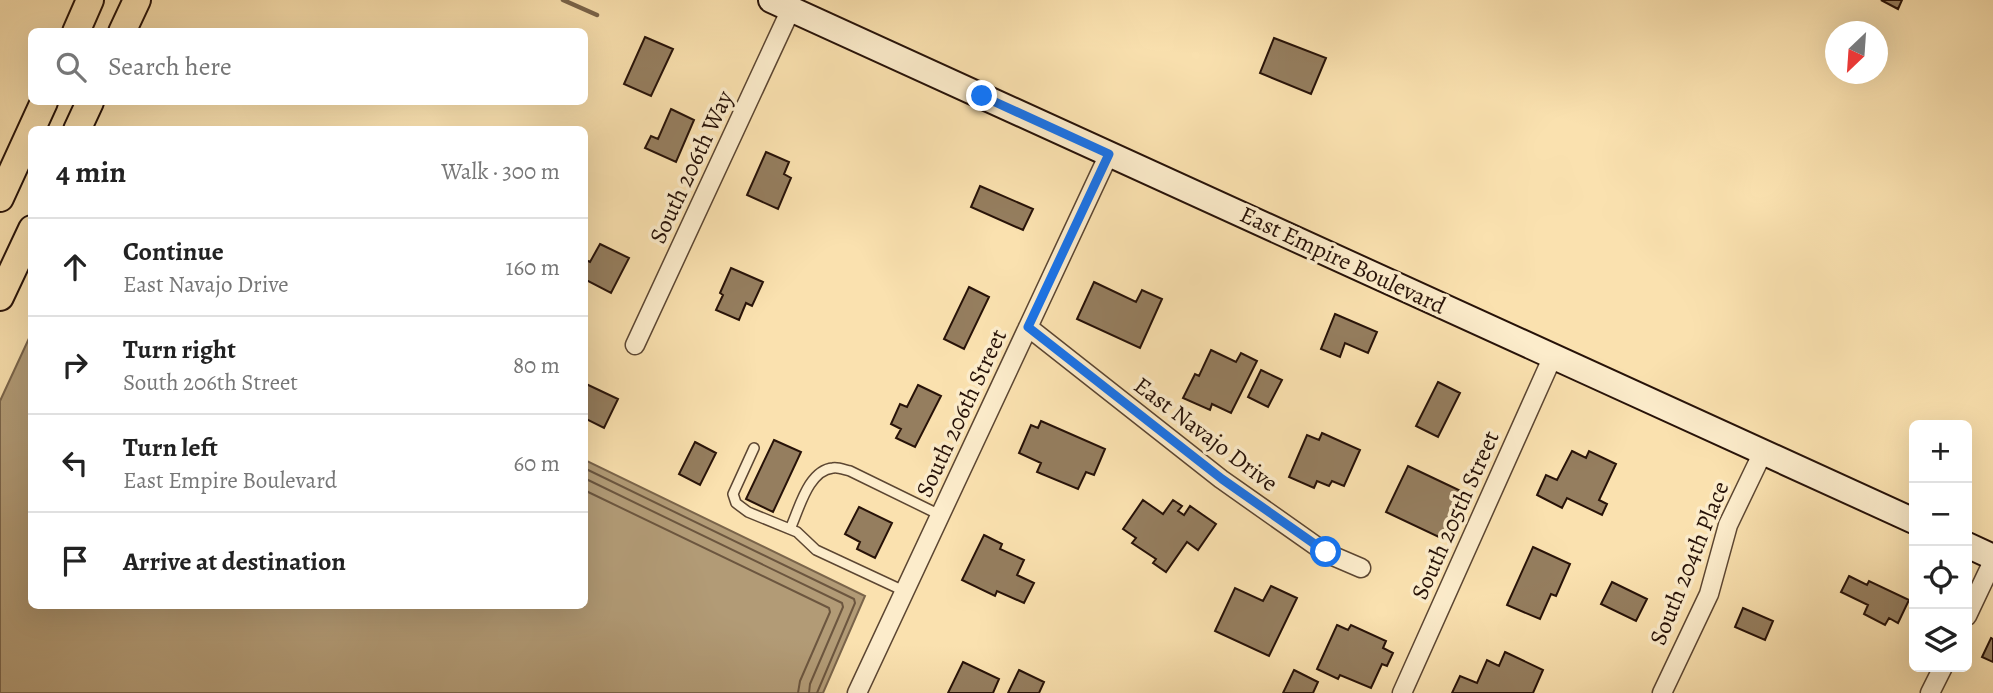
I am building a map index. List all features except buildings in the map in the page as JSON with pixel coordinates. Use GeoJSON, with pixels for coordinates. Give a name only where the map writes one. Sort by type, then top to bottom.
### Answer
{"type":"FeatureCollection","features":[{"type":"Feature","properties":{"kind":"main road"},"geometry":{"type":"LineString","coordinates":[[78,28],[90,0]]}},
{"type":"Feature","properties":{"kind":"main road"},"geometry":{"type":"LineString","coordinates":[[124,28],[137,0]]}},
{"type":"Feature","properties":{"kind":"main road","name":"East Empire Boulevard"},"geometry":{"type":"LineString","coordinates":[[781,4],[1909,519]]}},
{"type":"Feature","properties":{"kind":"main road"},"geometry":{"type":"LineString","coordinates":[[33,126],[43,105]]}},
{"type":"Feature","properties":{"kind":"main road"},"geometry":{"type":"LineString","coordinates":[[79,126],[89,105]]}},
{"type":"Feature","properties":{"kind":"main road"},"geometry":{"type":"LineString","coordinates":[[0,198],[28,137]]}},
{"type":"Feature","properties":{"kind":"main road"},"geometry":{"type":"LineString","coordinates":[[0,297],[28,238]]}},
{"type":"Feature","properties":{"kind":"main road"},"geometry":{"type":"LineString","coordinates":[[1969,546],[1993,559]]}},
{"type":"Feature","properties":{"kind":"street","name":"South 206th Way"},"geometry":{"type":"LineString","coordinates":[[635,345],[781,4]]}},
{"type":"Feature","properties":{"kind":"street","name":"South 206th Street"},"geometry":{"type":"LineString","coordinates":[[857,693],[1109,154]]}},
{"type":"Feature","properties":{"kind":"street","name":"East Navajo Drive"},"geometry":{"type":"LineString","coordinates":[[1028,327],[1222,479],[1326,552],[1361,568]]}},
{"type":"Feature","properties":{"kind":"street","name":"South 205th Street"},"geometry":{"type":"LineString","coordinates":[[1402,693],[1553,356]]}},
{"type":"Feature","properties":{"kind":"street","name":"South 204th Place"},"geometry":{"type":"LineString","coordinates":[[1662,693],[1709,594],[1728,525],[1763,452]]}},
{"type":"Feature","properties":{"kind":"street"},"geometry":{"type":"LineString","coordinates":[[1970,609],[1993,559]]}},
{"type":"Feature","properties":{"kind":"street"},"geometry":{"type":"LineString","coordinates":[[1930,693],[1940,672]]}},
{"type":"Feature","properties":{"kind":"lane"},"geometry":{"type":"LineString","coordinates":[[754,447],[733,494],[736,503],[748,512],[797,532],[816,550],[904,591]]}},
{"type":"Feature","properties":{"kind":"lane"},"geometry":{"type":"LineString","coordinates":[[790,529],[813,479],[823,471],[835,467],[850,471],[940,515]]}},
{"type":"Feature","properties":{"kind":"water"},"geometry":{"type":"Polygon","coordinates":[[[28,340],[28,609],[588,609],[588,461],[865,596],[823,693],[0,693],[0,401],[28,340]]]}},
{"type":"Feature","properties":{"kind":"waterway"},"geometry":{"type":"LineString","coordinates":[[563,0],[597,15]]}},
{"type":"Feature","properties":{"kind":"route"},"geometry":{"type":"LineString","coordinates":[[982,96],[1109,154],[1028,327],[1222,479],[1326,552]]}}]}
